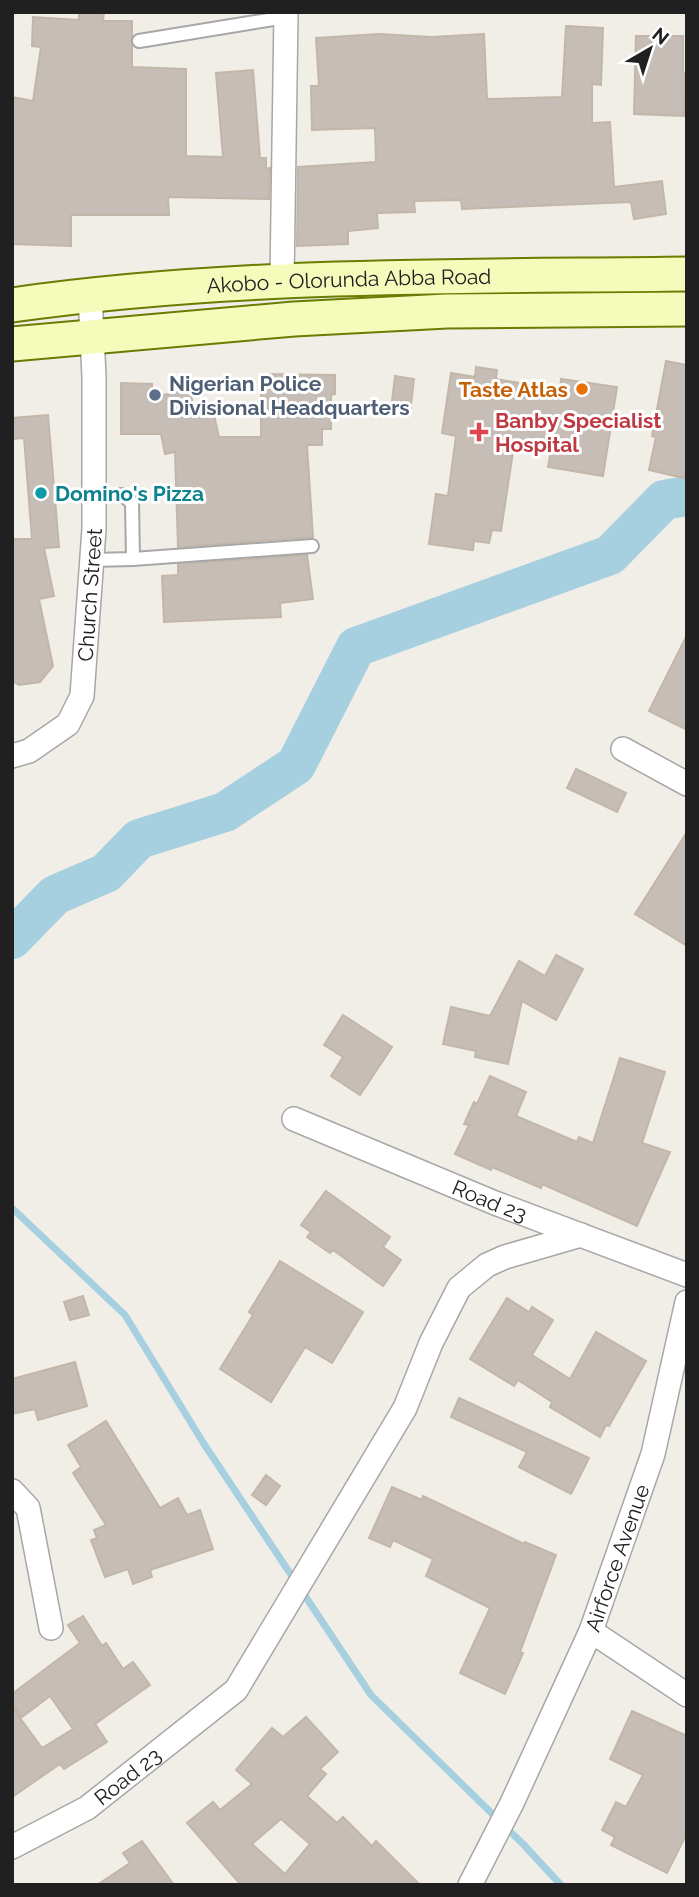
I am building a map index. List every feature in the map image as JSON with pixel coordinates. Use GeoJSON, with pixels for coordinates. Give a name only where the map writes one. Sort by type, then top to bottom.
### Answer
{"type":"FeatureCollection","features":[{"type":"Feature","properties":{"kind":"main road","name":"Akobo - Olorunda Abba Road"},"geometry":{"type":"LineString","coordinates":[[12,305],[90,294],[282,280],[687,274]]}},
{"type":"Feature","properties":{"kind":"main road","name":"Akobo - Olorunda Abba Road"},"geometry":{"type":"LineString","coordinates":[[12,344],[294,319],[447,311],[687,309]]}},
{"type":"Feature","properties":{"kind":"street"},"geometry":{"type":"LineString","coordinates":[[282,280],[286,15]]}},
{"type":"Feature","properties":{"kind":"street","name":"Church Street"},"geometry":{"type":"LineString","coordinates":[[12,756],[29,751],[68,724],[82,696],[94,496],[93,338],[90,294]]}},
{"type":"Feature","properties":{"kind":"street"},"geometry":{"type":"LineString","coordinates":[[624,749],[687,784]]}},
{"type":"Feature","properties":{"kind":"street","name":"Road 23"},"geometry":{"type":"LineString","coordinates":[[293,1119],[495,1203],[687,1275]]}},
{"type":"Feature","properties":{"kind":"street","name":"Road 23"},"geometry":{"type":"LineString","coordinates":[[12,1847],[87,1808],[236,1690],[405,1408],[431,1343],[459,1288],[487,1265],[505,1257],[581,1235]]}},
{"type":"Feature","properties":{"kind":"street","name":"Airforce Avenue"},"geometry":{"type":"LineString","coordinates":[[470,1885],[512,1802],[591,1631],[653,1454],[687,1302]]}},
{"type":"Feature","properties":{"kind":"street"},"geometry":{"type":"LineString","coordinates":[[12,1491],[28,1508],[51,1628]]}},
{"type":"Feature","properties":{"kind":"street"},"geometry":{"type":"LineString","coordinates":[[591,1631],[687,1695]]}},
{"type":"Feature","properties":{"kind":"lane"},"geometry":{"type":"LineString","coordinates":[[139,41],[286,15]]}},
{"type":"Feature","properties":{"kind":"lane"},"geometry":{"type":"LineString","coordinates":[[94,496],[123,495],[132,503],[133,559]]}},
{"type":"Feature","properties":{"kind":"lane"},"geometry":{"type":"LineString","coordinates":[[92,560],[312,546]]}},
{"type":"Feature","properties":{"kind":"building"},"geometry":{"type":"Polygon","coordinates":[[[79,12],[104,12],[103,21],[132,21],[132,67],[186,69],[186,156],[223,157],[216,73],[253,70],[260,158],[266,158],[266,169],[270,168],[269,199],[168,197],[169,215],[71,215],[71,246],[12,244],[12,97],[33,101],[41,47],[32,46],[33,17],[79,20],[79,12]]]}},
{"type":"Feature","properties":{"kind":"building"},"geometry":{"type":"Polygon","coordinates":[[[566,26],[603,28],[601,85],[592,84],[592,123],[610,122],[614,187],[662,181],[666,214],[634,219],[631,202],[462,209],[461,200],[414,201],[415,212],[377,213],[378,228],[348,231],[348,244],[297,246],[298,167],[376,162],[375,128],[312,130],[311,86],[319,86],[316,38],[379,34],[431,37],[484,34],[487,99],[562,97],[566,26]]]}},
{"type":"Feature","properties":{"kind":"building"},"geometry":{"type":"Polygon","coordinates":[[[636,36],[683,36],[684,116],[634,114],[636,36]]]}},
{"type":"Feature","properties":{"kind":"building"},"geometry":{"type":"Polygon","coordinates":[[[666,361],[687,365],[687,467],[684,478],[649,470],[656,437],[652,436],[666,361]]]}},
{"type":"Feature","properties":{"kind":"building"},"geometry":{"type":"Polygon","coordinates":[[[476,367],[497,370],[496,379],[560,390],[561,379],[617,387],[603,476],[548,467],[551,451],[514,445],[501,531],[492,530],[489,543],[474,541],[473,550],[429,544],[436,494],[448,496],[456,436],[442,433],[451,373],[475,377],[476,367]]]}},
{"type":"Feature","properties":{"kind":"building"},"geometry":{"type":"Polygon","coordinates":[[[261,374],[335,375],[335,394],[331,395],[331,429],[322,429],[322,445],[307,445],[313,537],[178,547],[175,452],[165,454],[161,434],[121,434],[121,383],[152,384],[152,397],[190,390],[193,405],[211,402],[219,437],[261,437],[261,374]]]}},
{"type":"Feature","properties":{"kind":"building"},"geometry":{"type":"Polygon","coordinates":[[[395,376],[414,379],[410,413],[391,410],[395,376]]]}},
{"type":"Feature","properties":{"kind":"building"},"geometry":{"type":"Polygon","coordinates":[[[48,415],[59,547],[44,548],[54,596],[39,599],[53,666],[40,682],[19,685],[12,681],[12,539],[32,539],[24,438],[12,439],[12,418],[48,415]]]}},
{"type":"Feature","properties":{"kind":"building"},"geometry":{"type":"Polygon","coordinates":[[[307,555],[313,599],[280,603],[281,617],[164,622],[162,576],[178,575],[178,564],[307,555]]]}},
{"type":"Feature","properties":{"kind":"building"},"geometry":{"type":"Polygon","coordinates":[[[687,635],[687,730],[649,711],[687,635]]]}},
{"type":"Feature","properties":{"kind":"building"},"geometry":{"type":"Polygon","coordinates":[[[576,769],[626,793],[617,812],[567,788],[576,769]]]}},
{"type":"Feature","properties":{"kind":"building"},"geometry":{"type":"Polygon","coordinates":[[[687,832],[687,946],[635,914],[687,832]]]}},
{"type":"Feature","properties":{"kind":"building"},"geometry":{"type":"Polygon","coordinates":[[[556,955],[583,969],[556,1020],[522,1001],[508,1064],[475,1057],[476,1051],[443,1044],[451,1007],[490,1016],[519,961],[545,976],[556,955]]]}},
{"type":"Feature","properties":{"kind":"building"},"geometry":{"type":"Polygon","coordinates":[[[343,1015],[392,1047],[360,1095],[331,1076],[343,1057],[324,1045],[343,1015]]]}},
{"type":"Feature","properties":{"kind":"building"},"geometry":{"type":"Polygon","coordinates":[[[620,1058],[665,1072],[642,1143],[670,1152],[637,1226],[542,1184],[541,1188],[455,1154],[469,1125],[464,1124],[490,1076],[526,1092],[516,1116],[577,1142],[579,1137],[593,1143],[620,1058]]]}},
{"type":"Feature","properties":{"kind":"building"},"geometry":{"type":"Polygon","coordinates":[[[326,1191],[390,1237],[383,1247],[401,1260],[383,1286],[333,1250],[330,1253],[307,1237],[311,1232],[301,1225],[326,1191]]]}},
{"type":"Feature","properties":{"kind":"building"},"geometry":{"type":"Polygon","coordinates":[[[280,1261],[363,1312],[332,1363],[305,1347],[271,1402],[220,1369],[253,1315],[249,1312],[280,1261]]]}},
{"type":"Feature","properties":{"kind":"building"},"geometry":{"type":"Polygon","coordinates":[[[83,1296],[89,1315],[70,1320],[64,1302],[83,1296]]]}},
{"type":"Feature","properties":{"kind":"building"},"geometry":{"type":"Polygon","coordinates":[[[507,1298],[529,1312],[532,1307],[553,1320],[532,1355],[570,1379],[596,1332],[646,1361],[600,1437],[550,1407],[552,1402],[518,1380],[514,1386],[470,1359],[507,1298]]]}},
{"type":"Feature","properties":{"kind":"building"},"geometry":{"type":"Polygon","coordinates":[[[75,1362],[87,1406],[38,1420],[35,1409],[12,1414],[12,1379],[75,1362]]]}},
{"type":"Feature","properties":{"kind":"building"},"geometry":{"type":"Polygon","coordinates":[[[459,1398],[589,1458],[571,1494],[519,1467],[527,1452],[451,1417],[459,1398]]]}},
{"type":"Feature","properties":{"kind":"building"},"geometry":{"type":"Polygon","coordinates":[[[106,1421],[160,1508],[178,1498],[187,1515],[200,1510],[213,1549],[150,1570],[152,1577],[133,1584],[128,1569],[105,1577],[91,1540],[97,1538],[94,1530],[106,1525],[73,1473],[81,1467],[68,1445],[106,1421]]]}},
{"type":"Feature","properties":{"kind":"building"},"geometry":{"type":"Polygon","coordinates":[[[266,1475],[280,1486],[266,1505],[252,1495],[266,1475]]]}},
{"type":"Feature","properties":{"kind":"building"},"geometry":{"type":"Polygon","coordinates":[[[392,1487],[422,1500],[423,1496],[524,1544],[525,1542],[556,1555],[520,1652],[523,1653],[505,1694],[460,1673],[490,1608],[426,1576],[433,1559],[393,1540],[390,1547],[369,1538],[392,1487]]]}},
{"type":"Feature","properties":{"kind":"building"},"geometry":{"type":"Polygon","coordinates":[[[83,1616],[102,1646],[106,1643],[123,1669],[133,1662],[150,1685],[95,1724],[107,1742],[64,1769],[60,1764],[12,1797],[12,1707],[42,1748],[73,1729],[50,1696],[22,1717],[12,1704],[12,1694],[80,1643],[68,1625],[83,1616]]]}},
{"type":"Feature","properties":{"kind":"building"},"geometry":{"type":"Polygon","coordinates":[[[632,1711],[687,1736],[687,1833],[667,1873],[611,1845],[615,1837],[602,1830],[616,1802],[626,1807],[643,1775],[610,1759],[632,1711]]]}},
{"type":"Feature","properties":{"kind":"building"},"geometry":{"type":"Polygon","coordinates":[[[306,1717],[338,1752],[320,1769],[326,1774],[307,1796],[337,1823],[343,1817],[372,1846],[376,1841],[420,1885],[241,1885],[187,1823],[213,1802],[220,1810],[252,1784],[236,1770],[272,1728],[283,1737],[306,1717]],[[281,1819],[252,1844],[285,1874],[310,1844],[281,1819]]]}},
{"type":"Feature","properties":{"kind":"building"},"geometry":{"type":"Polygon","coordinates":[[[142,1841],[174,1885],[97,1885],[130,1863],[123,1853],[142,1841]]]}},
{"type":"Feature","properties":{"kind":"waterway"},"geometry":{"type":"LineString","coordinates":[[12,939],[55,895],[106,873],[139,839],[225,812],[296,765],[356,647],[610,555],[664,500],[687,496]]}},
{"type":"Feature","properties":{"kind":"waterway"},"geometry":{"type":"LineString","coordinates":[[12,1208],[125,1315],[204,1444],[371,1695],[523,1844],[561,1885]]}},
{"type":"Feature","properties":{"kind":"place","name":"Taste Atlas"},"geometry":{"type":"Point","coordinates":[582,389]}},
{"type":"Feature","properties":{"kind":"place","name":"Nigerian Police Divisional Headquarters"},"geometry":{"type":"Point","coordinates":[155,395]}},
{"type":"Feature","properties":{"kind":"place","name":"Banby Specialist Hospital"},"geometry":{"type":"Point","coordinates":[479,432]}},
{"type":"Feature","properties":{"kind":"place","name":"Domino's Pizza"},"geometry":{"type":"Point","coordinates":[41,493]}}]}
